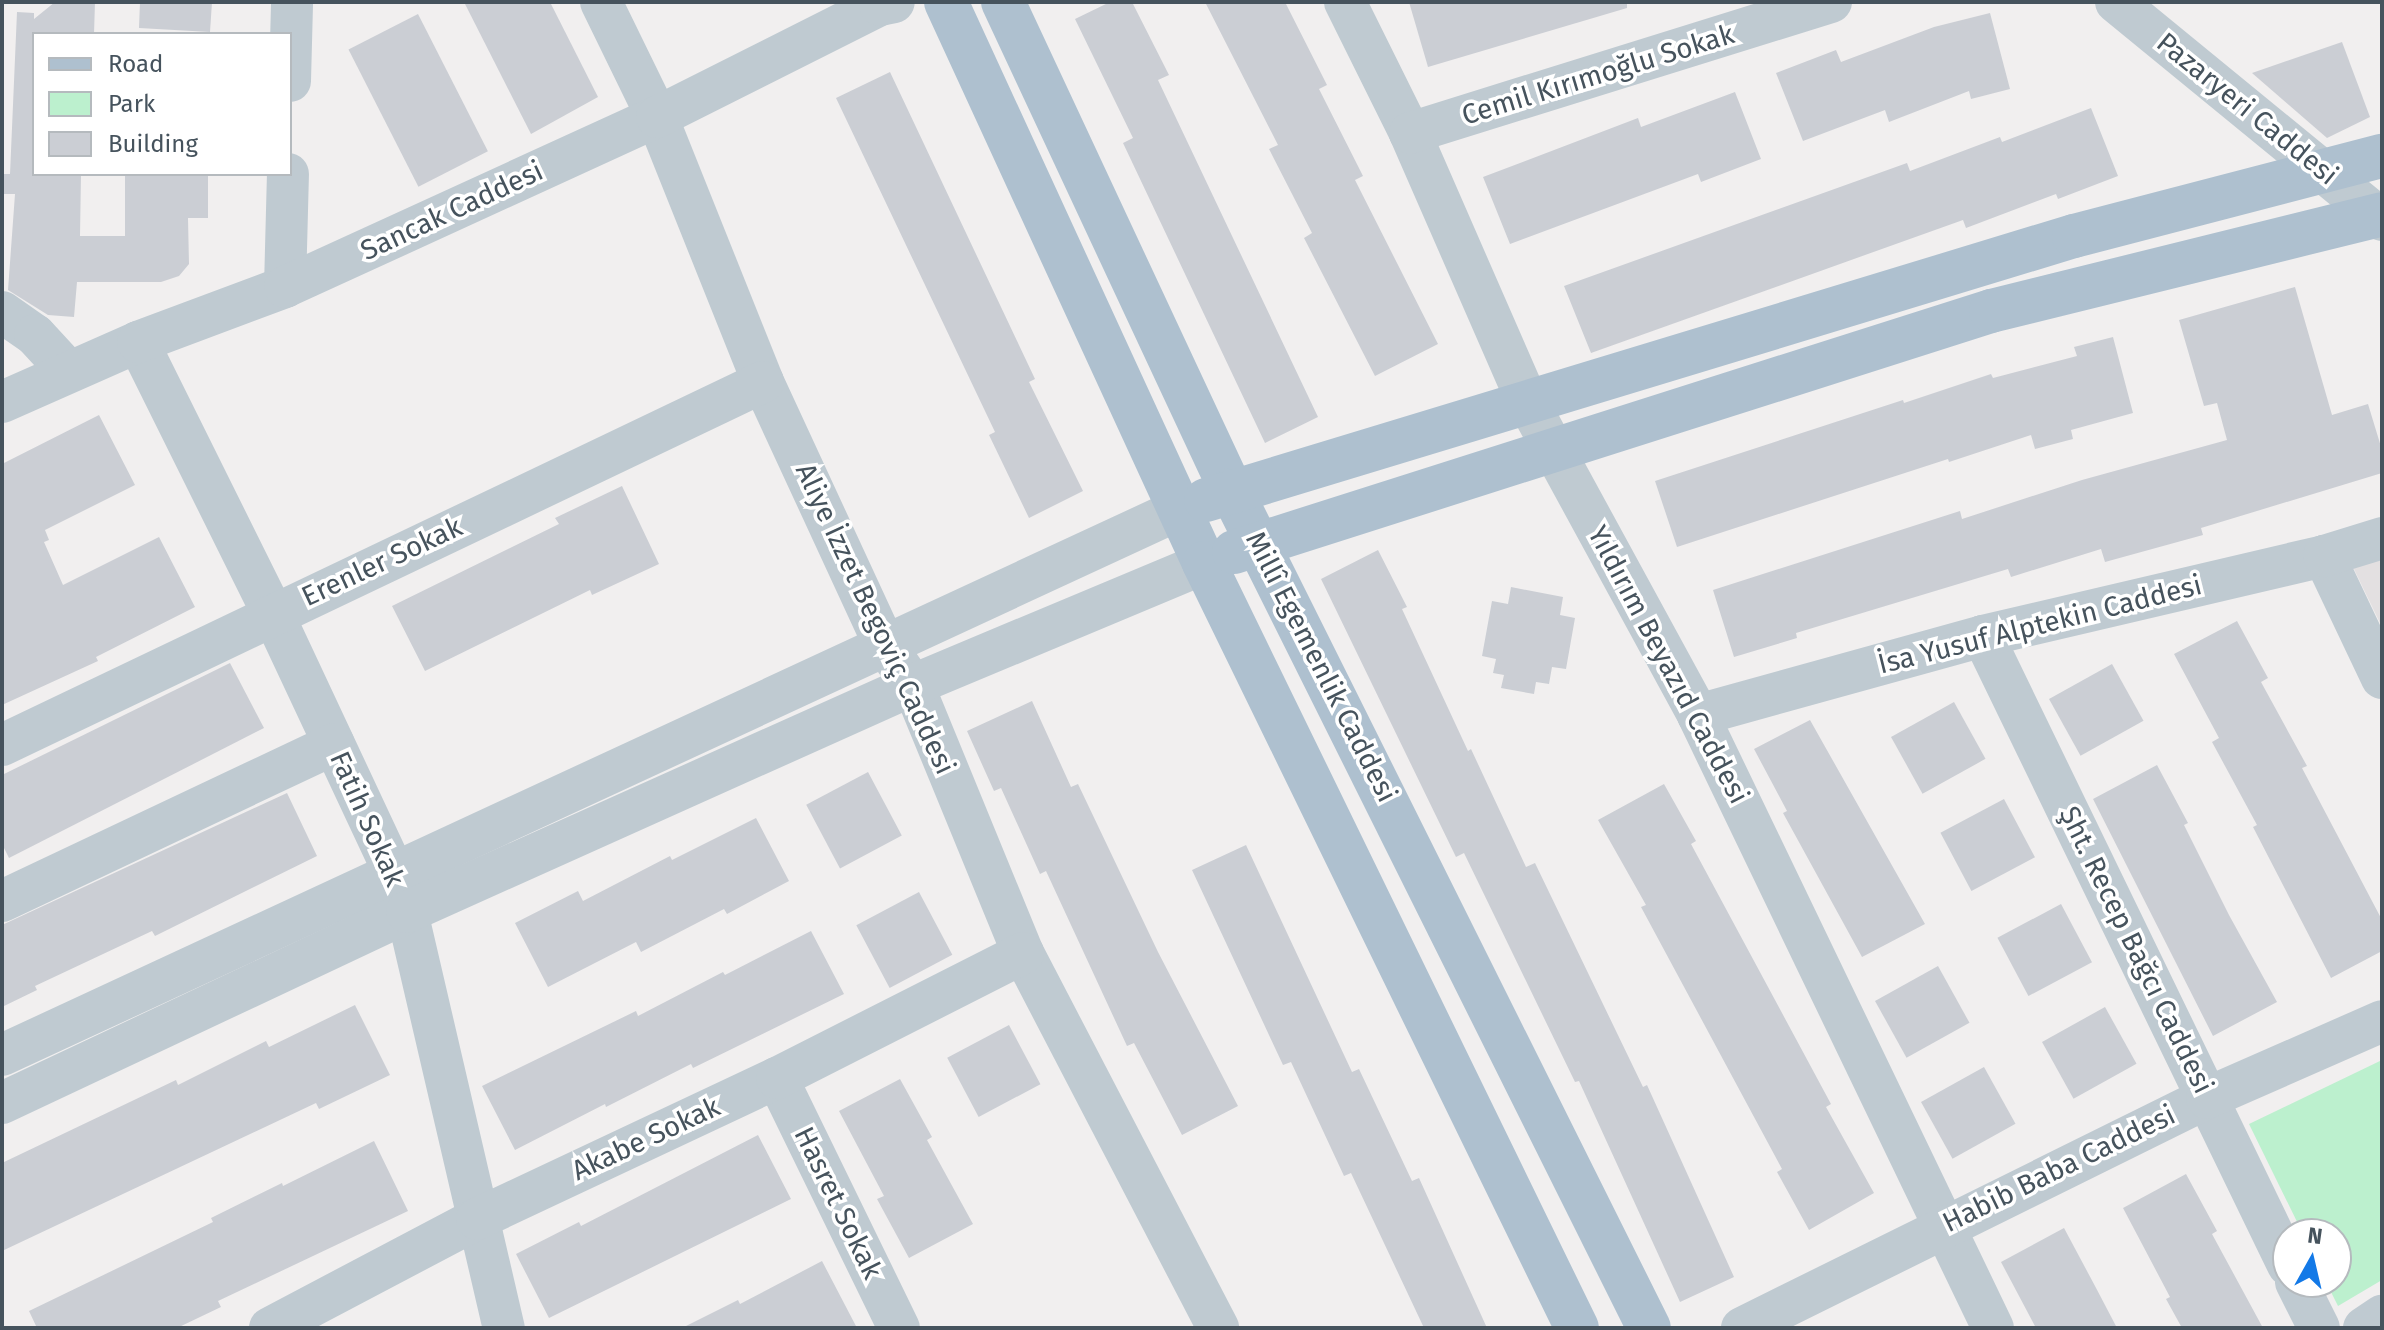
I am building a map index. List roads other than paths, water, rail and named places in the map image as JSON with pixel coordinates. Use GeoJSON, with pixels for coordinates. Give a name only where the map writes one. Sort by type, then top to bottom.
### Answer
{"type":"FeatureCollection","features":[{"type":"Feature","properties":{"kind":"main road","name":"Millî Egemenlik Caddesi"},"geometry":{"type":"LineString","coordinates":[[946,2],[1204,563],[1577,1328]]}},
{"type":"Feature","properties":{"kind":"main road","name":"Millî Egemenlik Caddesi"},"geometry":{"type":"LineString","coordinates":[[1003,2],[1231,490],[1649,1328]]}},
{"type":"Feature","properties":{"kind":"main road"},"geometry":{"type":"LineString","coordinates":[[1180,509],[1231,490],[1526,399],[2074,236],[2382,156]]}},
{"type":"Feature","properties":{"kind":"main road"},"geometry":{"type":"LineString","coordinates":[[1204,563],[1259,542],[1991,311],[2381,216]]}},
{"type":"Feature","properties":{"kind":"street","name":"Aliye İzzet Begoviç Caddesi"},"geometry":{"type":"LineString","coordinates":[[601,2],[657,117],[763,382],[884,644],[913,685],[1023,953],[1218,1328]]}},
{"type":"Feature","properties":{"kind":"street","name":"Sancak Caddesi"},"geometry":{"type":"LineString","coordinates":[[2,402],[138,342],[285,287],[657,117],[880,5],[894,2]]}},
{"type":"Feature","properties":{"kind":"street","name":"Yıldırım Beyazıd Caddesi"},"geometry":{"type":"LineString","coordinates":[[1345,2],[1410,133],[1526,399],[1698,715],[1993,1328]]}},
{"type":"Feature","properties":{"kind":"street","name":"Cemil Kırımoğlu Sokak"},"geometry":{"type":"LineString","coordinates":[[1410,133],[1831,2]]}},
{"type":"Feature","properties":{"kind":"street","name":"Pazaryeri Caddesi"},"geometry":{"type":"LineString","coordinates":[[2116,2],[2381,216]]}},
{"type":"Feature","properties":{"kind":"street"},"geometry":{"type":"LineString","coordinates":[[292,67],[301,6]]}},
{"type":"Feature","properties":{"kind":"street"},"geometry":{"type":"LineString","coordinates":[[285,287],[288,176]]}},
{"type":"Feature","properties":{"kind":"street"},"geometry":{"type":"LineString","coordinates":[[2,312],[35,335],[69,372]]}},
{"type":"Feature","properties":{"kind":"street","name":"Fatih Sokak"},"geometry":{"type":"LineString","coordinates":[[138,342],[273,614],[394,872],[407,912],[504,1328]]}},
{"type":"Feature","properties":{"kind":"street","name":"Erenler Sokak"},"geometry":{"type":"LineString","coordinates":[[2,745],[763,382]]}},
{"type":"Feature","properties":{"kind":"street"},"geometry":{"type":"LineString","coordinates":[[2,1055],[1180,509]]}},
{"type":"Feature","properties":{"kind":"street","name":"İsa Yusuf Alptekin Caddesi"},"geometry":{"type":"LineString","coordinates":[[1698,715],[1983,636],[2324,556],[2382,538]]}},
{"type":"Feature","properties":{"kind":"street"},"geometry":{"type":"LineString","coordinates":[[2324,556],[2382,678]]}},
{"type":"Feature","properties":{"kind":"street"},"geometry":{"type":"LineString","coordinates":[[2,1103],[407,912],[913,685],[1204,563]]}},
{"type":"Feature","properties":{"kind":"street","name":"Şht. Recep Bağcı Caddesi"},"geometry":{"type":"LineString","coordinates":[[1983,636],[2272,1232]]}},
{"type":"Feature","properties":{"kind":"street"},"geometry":{"type":"LineString","coordinates":[[2,901],[334,744]]}},
{"type":"Feature","properties":{"kind":"street","name":"Akabe Sokak"},"geometry":{"type":"LineString","coordinates":[[270,1328],[477,1219],[777,1078],[1023,953]]}},
{"type":"Feature","properties":{"kind":"street","name":"Habib Baba Caddesi"},"geometry":{"type":"LineString","coordinates":[[1742,1328],[1942,1226],[2207,1098],[2382,1021]]}},
{"type":"Feature","properties":{"kind":"street","name":"Hasret Sokak"},"geometry":{"type":"LineString","coordinates":[[777,1078],[899,1328]]}},
{"type":"Feature","properties":{"kind":"street"},"geometry":{"type":"LineString","coordinates":[[2304,1298],[2319,1328]]}},
{"type":"Feature","properties":{"kind":"street"},"geometry":{"type":"LineString","coordinates":[[2364,1328],[2382,1316]]}}]}
